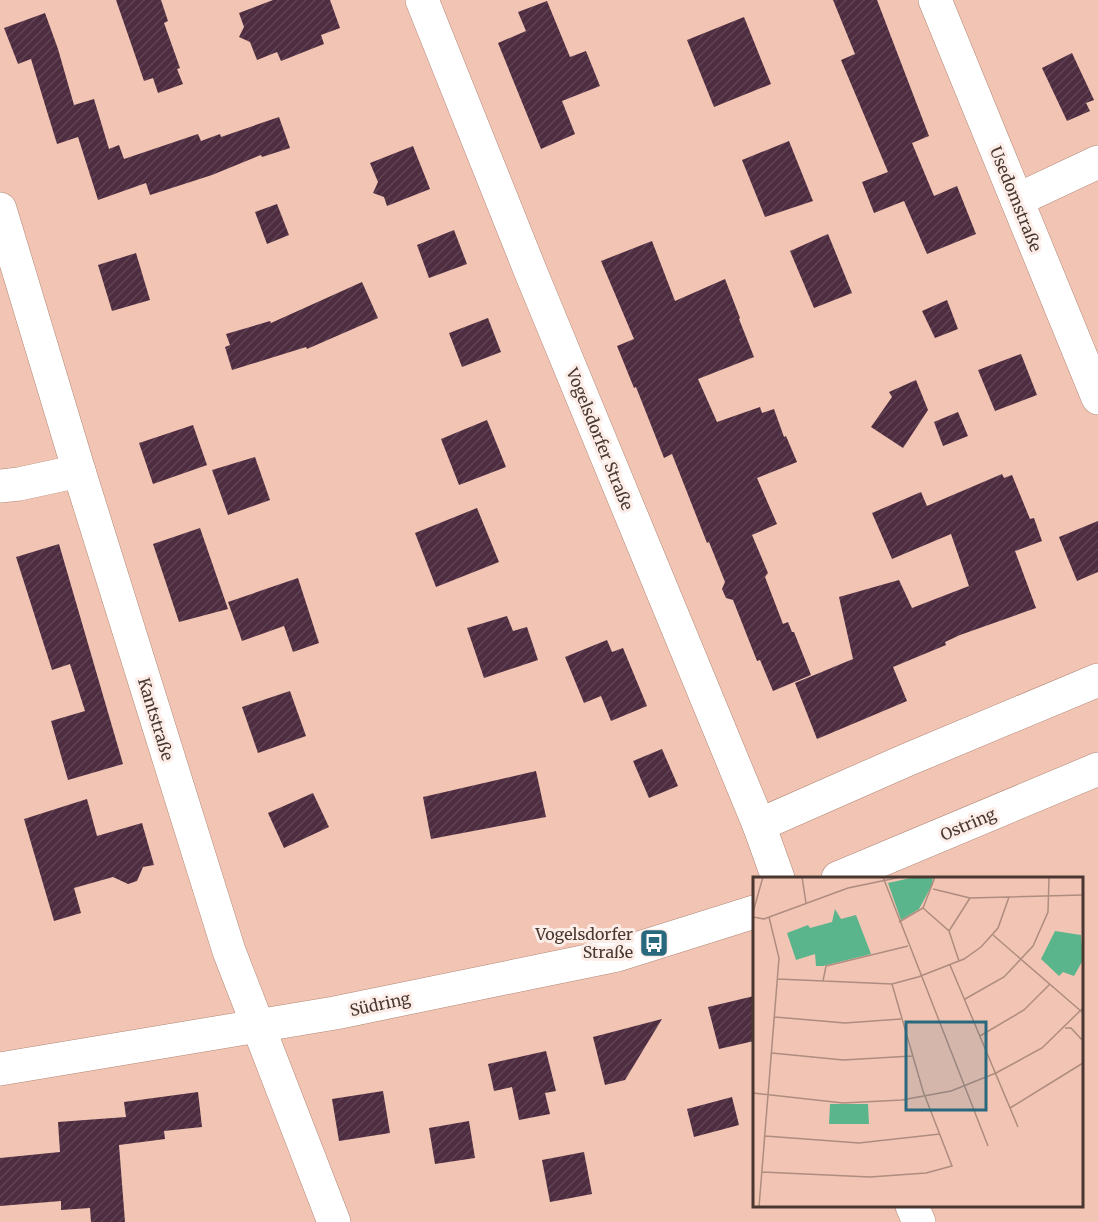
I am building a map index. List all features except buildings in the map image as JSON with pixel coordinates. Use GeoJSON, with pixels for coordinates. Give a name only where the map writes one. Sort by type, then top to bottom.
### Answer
{"type":"FeatureCollection","features":[{"type":"Feature","properties":{"kind":"street","name":"Vogelsdorfer Straße"},"geometry":{"type":"LineString","coordinates":[[422,0],[532,275],[759,825],[777,877]]}},
{"type":"Feature","properties":{"kind":"street","name":"Usedomstraße"},"geometry":{"type":"LineString","coordinates":[[935,0],[1098,398]]}},
{"type":"Feature","properties":{"kind":"street"},"geometry":{"type":"LineString","coordinates":[[1017,200],[1098,162]]}},
{"type":"Feature","properties":{"kind":"street","name":"Kantstraße"},"geometry":{"type":"LineString","coordinates":[[0,209],[229,951],[334,1222]]}},
{"type":"Feature","properties":{"kind":"street"},"geometry":{"type":"LineString","coordinates":[[0,486],[79,471]]}},
{"type":"Feature","properties":{"kind":"street"},"geometry":{"type":"LineString","coordinates":[[759,825],[1098,680]]}},
{"type":"Feature","properties":{"kind":"street","name":"Ostring"},"geometry":{"type":"LineString","coordinates":[[843,877],[1098,769]]}},
{"type":"Feature","properties":{"kind":"street","name":"Südring"},"geometry":{"type":"LineString","coordinates":[[0,1069],[335,1013],[616,955],[753,912]]}},
{"type":"Feature","properties":{"kind":"street"},"geometry":{"type":"LineString","coordinates":[[912,1207],[919,1222]]}},
{"type":"Feature","properties":{"kind":"place","name":"Vogelsdorfer Straße"},"geometry":{"type":"Point","coordinates":[654,943]}}]}
